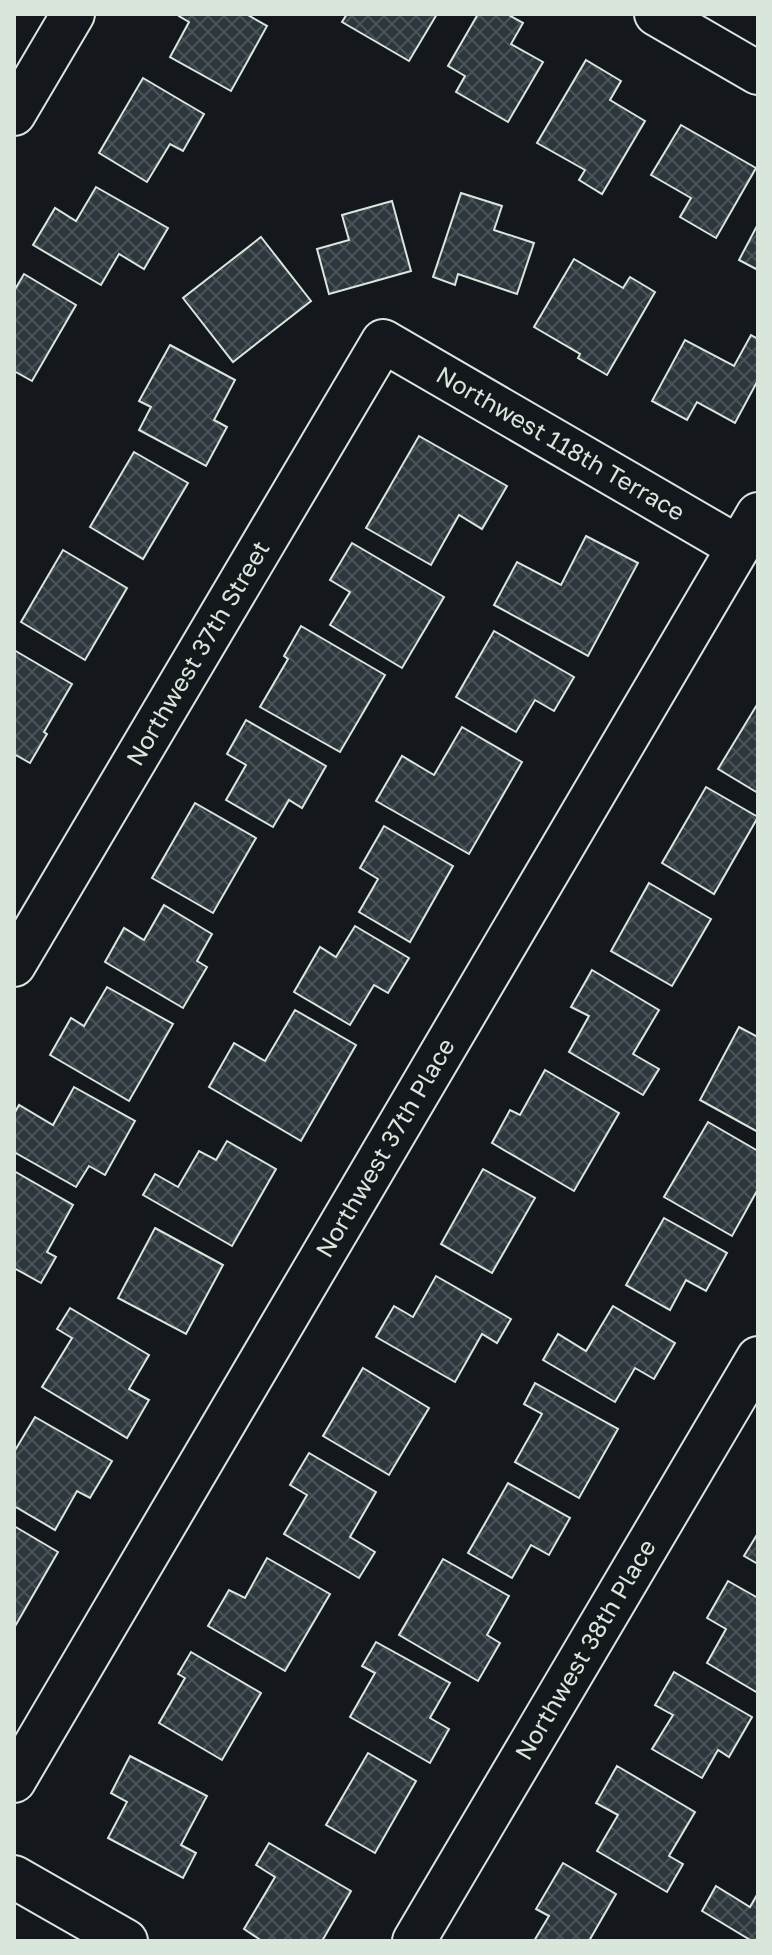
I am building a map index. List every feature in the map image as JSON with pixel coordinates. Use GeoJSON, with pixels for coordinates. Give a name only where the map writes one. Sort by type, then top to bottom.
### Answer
{"type":"FeatureCollection","features":[{"type":"Feature","properties":{"kind":"street"},"geometry":{"type":"LineString","coordinates":[[14,114],[73,14]]}},
{"type":"Feature","properties":{"kind":"street"},"geometry":{"type":"LineString","coordinates":[[656,14],[758,73]]}},
{"type":"Feature","properties":{"kind":"street","name":"Northwest 118th Terrace"},"geometry":{"type":"LineString","coordinates":[[383,341],[748,530]]}},
{"type":"Feature","properties":{"kind":"street","name":"Northwest 37th Street"},"geometry":{"type":"LineString","coordinates":[[14,965],[383,341]]}},
{"type":"Feature","properties":{"kind":"street","name":"Northwest 37th Place"},"geometry":{"type":"LineString","coordinates":[[14,1781],[748,530]]}},
{"type":"Feature","properties":{"kind":"street","name":"Northwest 38th Place"},"geometry":{"type":"LineString","coordinates":[[414,1941],[758,1358]]}},
{"type":"Feature","properties":{"kind":"street"},"geometry":{"type":"LineString","coordinates":[[14,1877],[126,1941]]}},
{"type":"Feature","properties":{"kind":"building"},"geometry":{"type":"Polygon","coordinates":[[[180,14],[246,14],[267,26],[231,91],[170,57],[189,22],[180,14]]]}},
{"type":"Feature","properties":{"kind":"building"},"geometry":{"type":"Polygon","coordinates":[[[347,14],[437,14],[409,61],[342,22],[347,14]]]}},
{"type":"Feature","properties":{"kind":"building"},"geometry":{"type":"Polygon","coordinates":[[[478,14],[507,14],[523,23],[511,44],[543,62],[508,122],[456,92],[465,76],[448,66],[478,14]]]}},
{"type":"Feature","properties":{"kind":"building"},"geometry":{"type":"Polygon","coordinates":[[[586,60],[621,81],[610,100],[645,121],[602,194],[579,180],[585,170],[537,143],[586,60]]]}},
{"type":"Feature","properties":{"kind":"building"},"geometry":{"type":"Polygon","coordinates":[[[143,78],[204,114],[183,151],[170,144],[147,182],[99,153],[143,78]]]}},
{"type":"Feature","properties":{"kind":"building"},"geometry":{"type":"Polygon","coordinates":[[[681,125],[756,168],[716,238],[680,217],[691,198],[651,175],[681,125]]]}},
{"type":"Feature","properties":{"kind":"building"},"geometry":{"type":"Polygon","coordinates":[[[96,187],[168,228],[144,269],[119,254],[101,285],[33,245],[55,208],[76,221],[96,187]]]}},
{"type":"Feature","properties":{"kind":"building"},"geometry":{"type":"Polygon","coordinates":[[[461,193],[502,206],[494,230],[534,243],[517,294],[458,274],[455,285],[433,277],[461,193]]]}},
{"type":"Feature","properties":{"kind":"building"},"geometry":{"type":"Polygon","coordinates":[[[392,201],[411,271],[329,294],[317,249],[349,240],[342,215],[392,201]]]}},
{"type":"Feature","properties":{"kind":"building"},"geometry":{"type":"Polygon","coordinates":[[[758,224],[758,270],[739,260],[758,224]]]}},
{"type":"Feature","properties":{"kind":"building"},"geometry":{"type":"Polygon","coordinates":[[[261,237],[311,301],[233,362],[183,298],[261,237]]]}},
{"type":"Feature","properties":{"kind":"building"},"geometry":{"type":"Polygon","coordinates":[[[574,259],[623,288],[630,277],[655,292],[607,375],[578,358],[580,354],[534,327],[574,259]]]}},
{"type":"Feature","properties":{"kind":"building"},"geometry":{"type":"Polygon","coordinates":[[[24,274],[76,305],[32,381],[14,371],[14,291],[24,274]]]}},
{"type":"Feature","properties":{"kind":"building"},"geometry":{"type":"Polygon","coordinates":[[[751,335],[758,339],[758,380],[735,423],[697,402],[687,420],[652,401],[685,340],[734,366],[751,335]]]}},
{"type":"Feature","properties":{"kind":"building"},"geometry":{"type":"Polygon","coordinates":[[[170,345],[235,380],[214,420],[227,427],[206,466],[139,430],[151,407],[139,401],[170,345]]]}},
{"type":"Feature","properties":{"kind":"building"},"geometry":{"type":"Polygon","coordinates":[[[419,436],[507,486],[482,529],[459,515],[431,565],[366,528],[419,436]]]}},
{"type":"Feature","properties":{"kind":"building"},"geometry":{"type":"Polygon","coordinates":[[[134,452],[188,483],[143,559],[90,527],[134,452]]]}},
{"type":"Feature","properties":{"kind":"building"},"geometry":{"type":"Polygon","coordinates":[[[586,536],[638,563],[588,656],[494,605],[517,562],[561,585],[586,536]]]}},
{"type":"Feature","properties":{"kind":"building"},"geometry":{"type":"Polygon","coordinates":[[[352,543],[444,597],[402,668],[330,625],[350,592],[330,580],[352,543]]]}},
{"type":"Feature","properties":{"kind":"building"},"geometry":{"type":"Polygon","coordinates":[[[63,550],[127,588],[85,660],[21,622],[63,550]]]}},
{"type":"Feature","properties":{"kind":"building"},"geometry":{"type":"Polygon","coordinates":[[[301,626],[385,675],[340,752],[260,707],[288,659],[284,656],[301,626]]]}},
{"type":"Feature","properties":{"kind":"building"},"geometry":{"type":"Polygon","coordinates":[[[494,631],[574,677],[554,711],[535,700],[516,732],[456,697],[494,631]]]}},
{"type":"Feature","properties":{"kind":"building"},"geometry":{"type":"Polygon","coordinates":[[[14,650],[72,684],[30,763],[14,754],[14,650]]]}},
{"type":"Feature","properties":{"kind":"building"},"geometry":{"type":"Polygon","coordinates":[[[758,703],[758,793],[718,769],[758,703]]]}},
{"type":"Feature","properties":{"kind":"building"},"geometry":{"type":"Polygon","coordinates":[[[246,720],[326,766],[302,808],[289,800],[273,827],[226,800],[246,765],[227,754],[246,720]]]}},
{"type":"Feature","properties":{"kind":"building"},"geometry":{"type":"Polygon","coordinates":[[[462,727],[522,762],[469,854],[376,801],[402,756],[434,775],[462,727]]]}},
{"type":"Feature","properties":{"kind":"building"},"geometry":{"type":"Polygon","coordinates":[[[706,787],[758,817],[714,894],[662,863],[706,787]]]}},
{"type":"Feature","properties":{"kind":"building"},"geometry":{"type":"Polygon","coordinates":[[[195,803],[256,838],[213,913],[152,878],[195,803]]]}},
{"type":"Feature","properties":{"kind":"building"},"geometry":{"type":"Polygon","coordinates":[[[384,826],[453,866],[410,942],[359,912],[378,879],[360,868],[384,826]]]}},
{"type":"Feature","properties":{"kind":"building"},"geometry":{"type":"Polygon","coordinates":[[[649,883],[711,919],[672,986],[611,951],[649,883]]]}},
{"type":"Feature","properties":{"kind":"building"},"geometry":{"type":"Polygon","coordinates":[[[164,905],[212,934],[197,961],[207,967],[183,1008],[105,962],[124,928],[144,940],[164,905]]]}},
{"type":"Feature","properties":{"kind":"building"},"geometry":{"type":"Polygon","coordinates":[[[355,926],[409,958],[388,993],[374,985],[350,1025],[294,992],[320,947],[336,957],[355,926]]]}},
{"type":"Feature","properties":{"kind":"building"},"geometry":{"type":"Polygon","coordinates":[[[592,970],[659,1010],[633,1054],[659,1069],[643,1095],[569,1052],[589,1016],[571,1007],[592,970]]]}},
{"type":"Feature","properties":{"kind":"building"},"geometry":{"type":"Polygon","coordinates":[[[107,987],[173,1024],[129,1101],[50,1055],[71,1018],[84,1026],[107,987]]]}},
{"type":"Feature","properties":{"kind":"building"},"geometry":{"type":"Polygon","coordinates":[[[295,1010],[356,1045],[301,1141],[209,1087],[234,1043],[265,1061],[295,1010]]]}},
{"type":"Feature","properties":{"kind":"building"},"geometry":{"type":"Polygon","coordinates":[[[739,1027],[758,1037],[758,1132],[700,1100],[739,1027]]]}},
{"type":"Feature","properties":{"kind":"building"},"geometry":{"type":"Polygon","coordinates":[[[545,1070],[619,1113],[574,1191],[492,1143],[510,1110],[520,1115],[545,1070]]]}},
{"type":"Feature","properties":{"kind":"building"},"geometry":{"type":"Polygon","coordinates":[[[74,1087],[135,1121],[105,1175],[89,1166],[76,1187],[14,1152],[14,1114],[19,1105],[53,1125],[74,1087]]]}},
{"type":"Feature","properties":{"kind":"building"},"geometry":{"type":"Polygon","coordinates":[[[708,1122],[758,1151],[758,1189],[732,1236],[664,1197],[708,1122]]]}},
{"type":"Feature","properties":{"kind":"building"},"geometry":{"type":"Polygon","coordinates":[[[227,1141],[276,1169],[232,1246],[143,1195],[155,1174],[178,1187],[199,1151],[216,1160],[227,1141]]]}},
{"type":"Feature","properties":{"kind":"building"},"geometry":{"type":"Polygon","coordinates":[[[483,1169],[535,1198],[492,1273],[441,1244],[483,1169]]]}},
{"type":"Feature","properties":{"kind":"building"},"geometry":{"type":"Polygon","coordinates":[[[14,1171],[73,1205],[47,1252],[56,1257],[41,1283],[14,1268],[14,1171]]]}},
{"type":"Feature","properties":{"kind":"building"},"geometry":{"type":"Polygon","coordinates":[[[664,1218],[727,1253],[706,1291],[686,1280],[670,1310],[626,1285],[664,1218]]]}},
{"type":"Feature","properties":{"kind":"building"},"geometry":{"type":"Polygon","coordinates":[[[155,1228],[223,1265],[186,1334],[118,1298],[155,1228]]]}},
{"type":"Feature","properties":{"kind":"building"},"geometry":{"type":"Polygon","coordinates":[[[436,1276],[511,1319],[497,1343],[482,1334],[455,1382],[376,1337],[394,1306],[413,1317],[436,1276]]]}},
{"type":"Feature","properties":{"kind":"building"},"geometry":{"type":"Polygon","coordinates":[[[613,1306],[675,1343],[654,1379],[635,1368],[615,1402],[543,1360],[558,1334],[586,1351],[613,1306]]]}},
{"type":"Feature","properties":{"kind":"building"},"geometry":{"type":"Polygon","coordinates":[[[70,1308],[149,1355],[129,1389],[149,1400],[127,1438],[42,1387],[72,1338],[57,1329],[70,1308]]]}},
{"type":"Feature","properties":{"kind":"building"},"geometry":{"type":"Polygon","coordinates":[[[363,1368],[429,1408],[389,1475],[323,1436],[363,1368]]]}},
{"type":"Feature","properties":{"kind":"building"},"geometry":{"type":"Polygon","coordinates":[[[535,1383],[618,1429],[579,1498],[515,1462],[542,1414],[524,1404],[535,1383]]]}},
{"type":"Feature","properties":{"kind":"building"},"geometry":{"type":"Polygon","coordinates":[[[35,1417],[112,1461],[90,1498],[77,1491],[55,1530],[14,1506],[14,1452],[35,1417]]]}},
{"type":"Feature","properties":{"kind":"building"},"geometry":{"type":"Polygon","coordinates":[[[309,1453],[376,1492],[350,1537],[375,1552],[359,1578],[284,1534],[307,1495],[290,1485],[309,1453]]]}},
{"type":"Feature","properties":{"kind":"building"},"geometry":{"type":"Polygon","coordinates":[[[508,1483],[570,1518],[549,1555],[531,1545],[512,1578],[468,1553],[508,1483]]]}},
{"type":"Feature","properties":{"kind":"building"},"geometry":{"type":"Polygon","coordinates":[[[14,1526],[58,1552],[14,1628],[14,1526]]]}},
{"type":"Feature","properties":{"kind":"building"},"geometry":{"type":"Polygon","coordinates":[[[758,1533],[758,1564],[744,1556],[758,1533]]]}},
{"type":"Feature","properties":{"kind":"building"},"geometry":{"type":"Polygon","coordinates":[[[267,1558],[330,1594],[285,1671],[208,1626],[229,1590],[245,1598],[267,1558]]]}},
{"type":"Feature","properties":{"kind":"building"},"geometry":{"type":"Polygon","coordinates":[[[443,1559],[509,1596],[487,1635],[500,1643],[478,1681],[399,1635],[443,1559]]]}},
{"type":"Feature","properties":{"kind":"building"},"geometry":{"type":"Polygon","coordinates":[[[728,1581],[758,1598],[758,1693],[707,1663],[726,1629],[707,1618],[728,1581]]]}},
{"type":"Feature","properties":{"kind":"building"},"geometry":{"type":"Polygon","coordinates":[[[376,1642],[450,1683],[430,1718],[449,1729],[430,1763],[350,1717],[375,1673],[362,1666],[376,1642]]]}},
{"type":"Feature","properties":{"kind":"building"},"geometry":{"type":"Polygon","coordinates":[[[191,1652],[261,1693],[222,1760],[159,1723],[185,1678],[178,1674],[191,1652]]]}},
{"type":"Feature","properties":{"kind":"building"},"geometry":{"type":"Polygon","coordinates":[[[674,1672],[752,1717],[729,1757],[718,1750],[702,1778],[652,1749],[673,1715],[655,1705],[674,1672]]]}},
{"type":"Feature","properties":{"kind":"building"},"geometry":{"type":"Polygon","coordinates":[[[368,1753],[416,1781],[375,1853],[326,1825],[368,1753]]]}},
{"type":"Feature","properties":{"kind":"building"},"geometry":{"type":"Polygon","coordinates":[[[130,1756],[207,1796],[181,1845],[196,1853],[183,1878],[108,1838],[127,1802],[111,1793],[130,1756]]]}},
{"type":"Feature","properties":{"kind":"building"},"geometry":{"type":"Polygon","coordinates":[[[617,1766],[695,1812],[669,1856],[683,1864],[667,1892],[597,1851],[618,1815],[596,1803],[617,1766]]]}},
{"type":"Feature","properties":{"kind":"building"},"geometry":{"type":"Polygon","coordinates":[[[269,1843],[351,1891],[322,1941],[262,1941],[244,1929],[275,1877],[256,1865],[269,1843]]]}},
{"type":"Feature","properties":{"kind":"building"},"geometry":{"type":"Polygon","coordinates":[[[563,1863],[616,1894],[589,1941],[534,1941],[549,1916],[536,1909],[563,1863]]]}},
{"type":"Feature","properties":{"kind":"building"},"geometry":{"type":"Polygon","coordinates":[[[716,1886],[750,1907],[758,1893],[758,1941],[752,1941],[702,1911],[716,1886]]]}}]}
